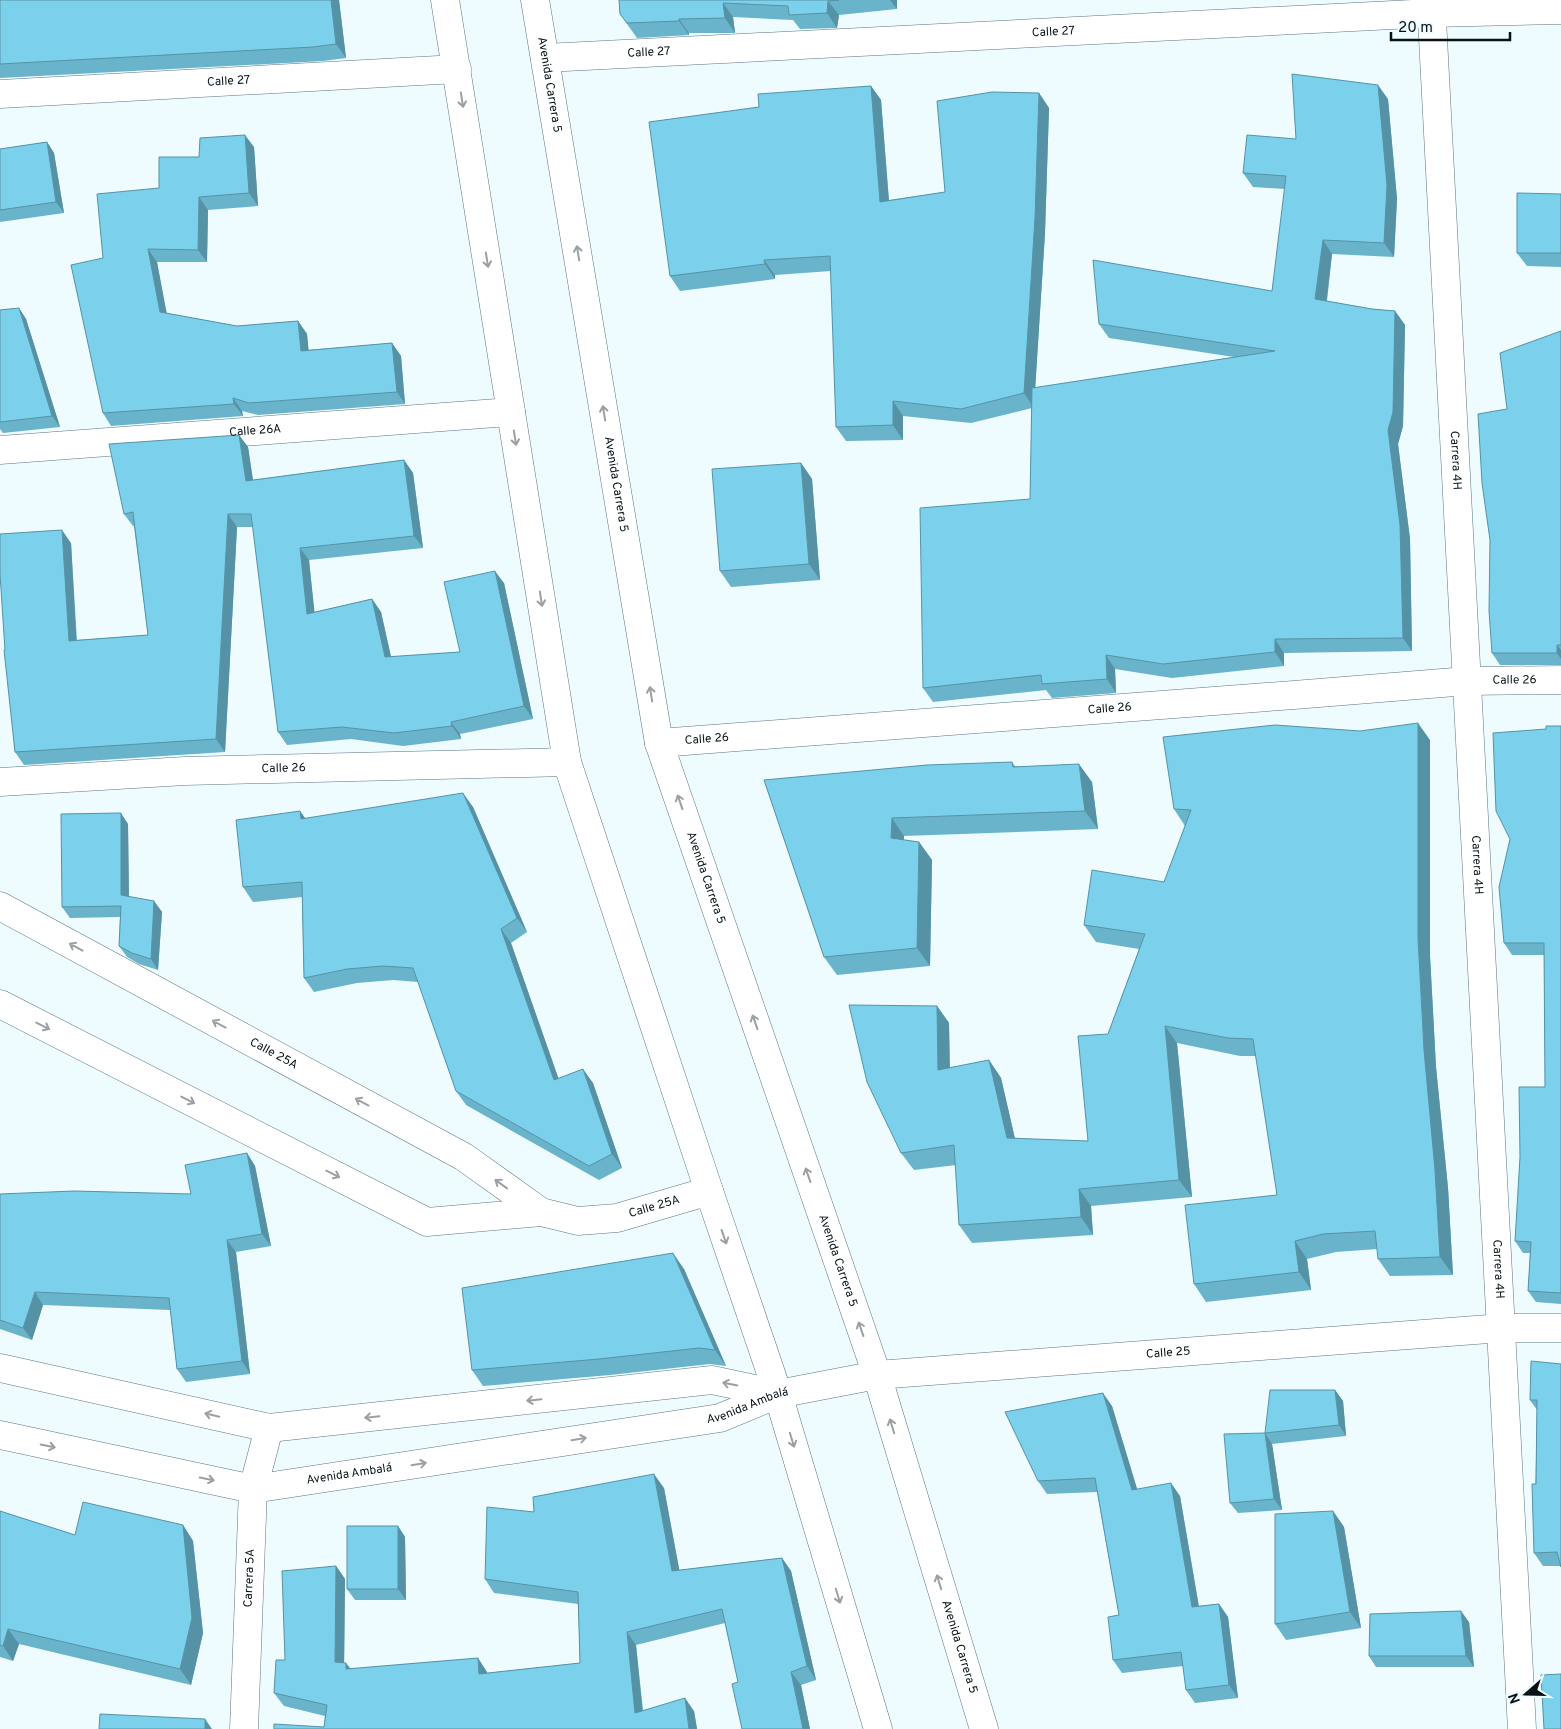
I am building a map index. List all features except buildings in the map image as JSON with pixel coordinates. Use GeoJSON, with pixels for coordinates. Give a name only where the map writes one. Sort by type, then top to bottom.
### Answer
{"type":"FeatureCollection","features":[{"type":"Feature","properties":{"kind":"street"},"geometry":{"type":"LineString","coordinates":[[445,0],[567,762],[778,1394],[878,1729]]}},
{"type":"Feature","properties":{"kind":"street","name":"Avenida Carrera 5"},"geometry":{"type":"LineString","coordinates":[[535,0],[659,743],[877,1375],[984,1729]]}},
{"type":"Feature","properties":{"kind":"street","name":"Calle 27"},"geometry":{"type":"LineString","coordinates":[[545,58],[1432,7],[1561,10]]}},
{"type":"Feature","properties":{"kind":"street","name":"Carrera 4H"},"geometry":{"type":"LineString","coordinates":[[1432,7],[1522,1729]]}},
{"type":"Feature","properties":{"kind":"street","name":"Calle 27"},"geometry":{"type":"LineString","coordinates":[[0,94],[457,69]]}},
{"type":"Feature","properties":{"kind":"street","name":"Calle 26A"},"geometry":{"type":"LineString","coordinates":[[0,450],[511,412]]}},
{"type":"Feature","properties":{"kind":"street","name":"Calle 26"},"geometry":{"type":"LineString","coordinates":[[659,743],[1467,681],[1561,680]]}},
{"type":"Feature","properties":{"kind":"street","name":"Calle 26"},"geometry":{"type":"LineString","coordinates":[[0,782],[185,771],[567,762]]}},
{"type":"Feature","properties":{"kind":"street","name":"Calle 25A"},"geometry":{"type":"LineString","coordinates":[[0,906],[464,1157],[541,1212]]}},
{"type":"Feature","properties":{"kind":"street","name":"Calle 25A"},"geometry":{"type":"LineString","coordinates":[[0,1004],[427,1222],[541,1212],[578,1221],[617,1218],[709,1191]]}},
{"type":"Feature","properties":{"kind":"street","name":"Calle 25"},"geometry":{"type":"LineString","coordinates":[[778,1394],[877,1375],[1502,1328],[1561,1328]]}},
{"type":"Feature","properties":{"kind":"street","name":"Avenida Ambalá"},"geometry":{"type":"LineString","coordinates":[[0,1368],[269,1428],[712,1380],[778,1394]]}},
{"type":"Feature","properties":{"kind":"street","name":"Avenida Ambalá"},"geometry":{"type":"LineString","coordinates":[[0,1436],[253,1489],[720,1418],[778,1394]]}},
{"type":"Feature","properties":{"kind":"street","name":"Carrera 5A"},"geometry":{"type":"LineString","coordinates":[[244,1729],[253,1489],[269,1428]]}}]}
